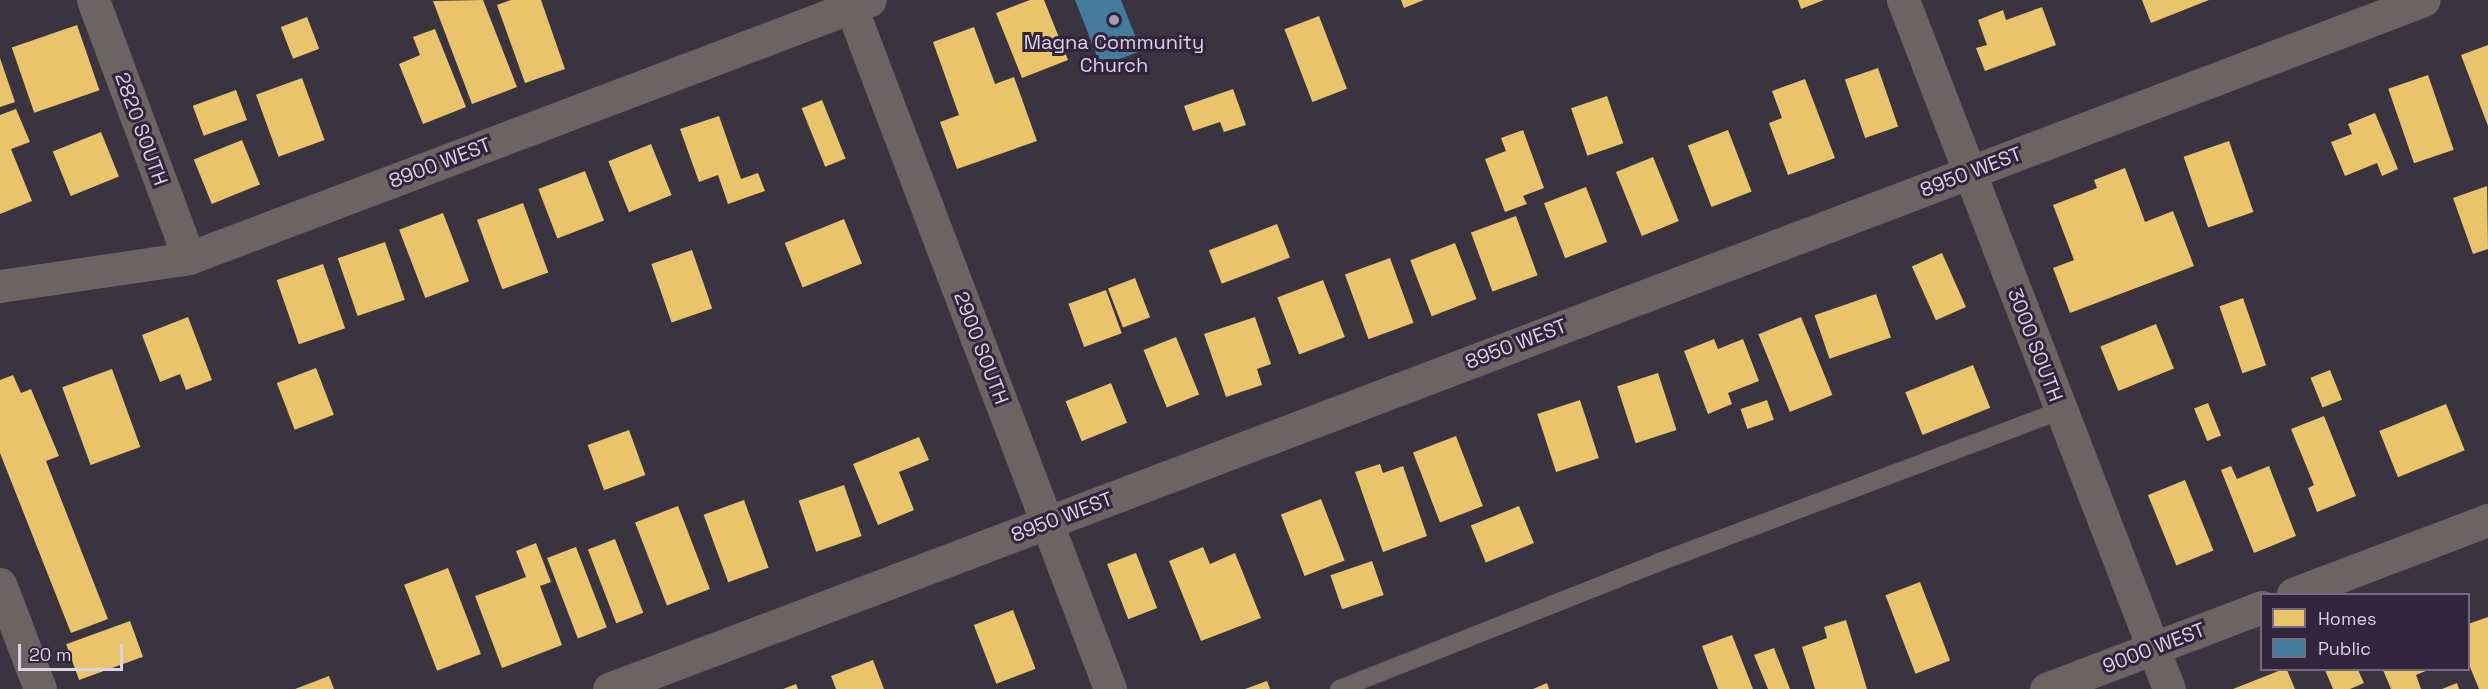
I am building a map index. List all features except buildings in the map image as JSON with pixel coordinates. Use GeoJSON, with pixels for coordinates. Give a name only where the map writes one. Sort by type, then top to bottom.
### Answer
{"type":"FeatureCollection","features":[{"type":"Feature","properties":{"kind":"street","name":"2820 SOUTH"},"geometry":{"type":"LineString","coordinates":[[93,0],[189,258]]}},
{"type":"Feature","properties":{"kind":"street","name":"3000 SOUTH"},"geometry":{"type":"LineString","coordinates":[[1904,0],[1968,173],[2169,689]]}},
{"type":"Feature","properties":{"kind":"street","name":"8950 WEST"},"geometry":{"type":"LineString","coordinates":[[609,689],[2424,0]]}},
{"type":"Feature","properties":{"kind":"street","name":"8900 WEST"},"geometry":{"type":"LineString","coordinates":[[0,286],[189,258],[861,4]]}},
{"type":"Feature","properties":{"kind":"street","name":"2900 SOUTH"},"geometry":{"type":"LineString","coordinates":[[861,4],[1046,523],[1110,689]]}},
{"type":"Feature","properties":{"kind":"street"},"geometry":{"type":"LineString","coordinates":[[2296,593],[2488,520]]}},
{"type":"Feature","properties":{"kind":"street"},"geometry":{"type":"LineString","coordinates":[[0,584],[40,689]]}},
{"type":"Feature","properties":{"kind":"street","name":"9000 WEST"},"geometry":{"type":"LineString","coordinates":[[2046,689],[2260,608]]}},
{"type":"Feature","properties":{"kind":"lane"},"geometry":{"type":"LineString","coordinates":[[1339,689],[1657,563],[2060,411]]}},
{"type":"Feature","properties":{"kind":"place","name":"Magna Community Church"},"geometry":{"type":"Point","coordinates":[1114,20]}}]}
